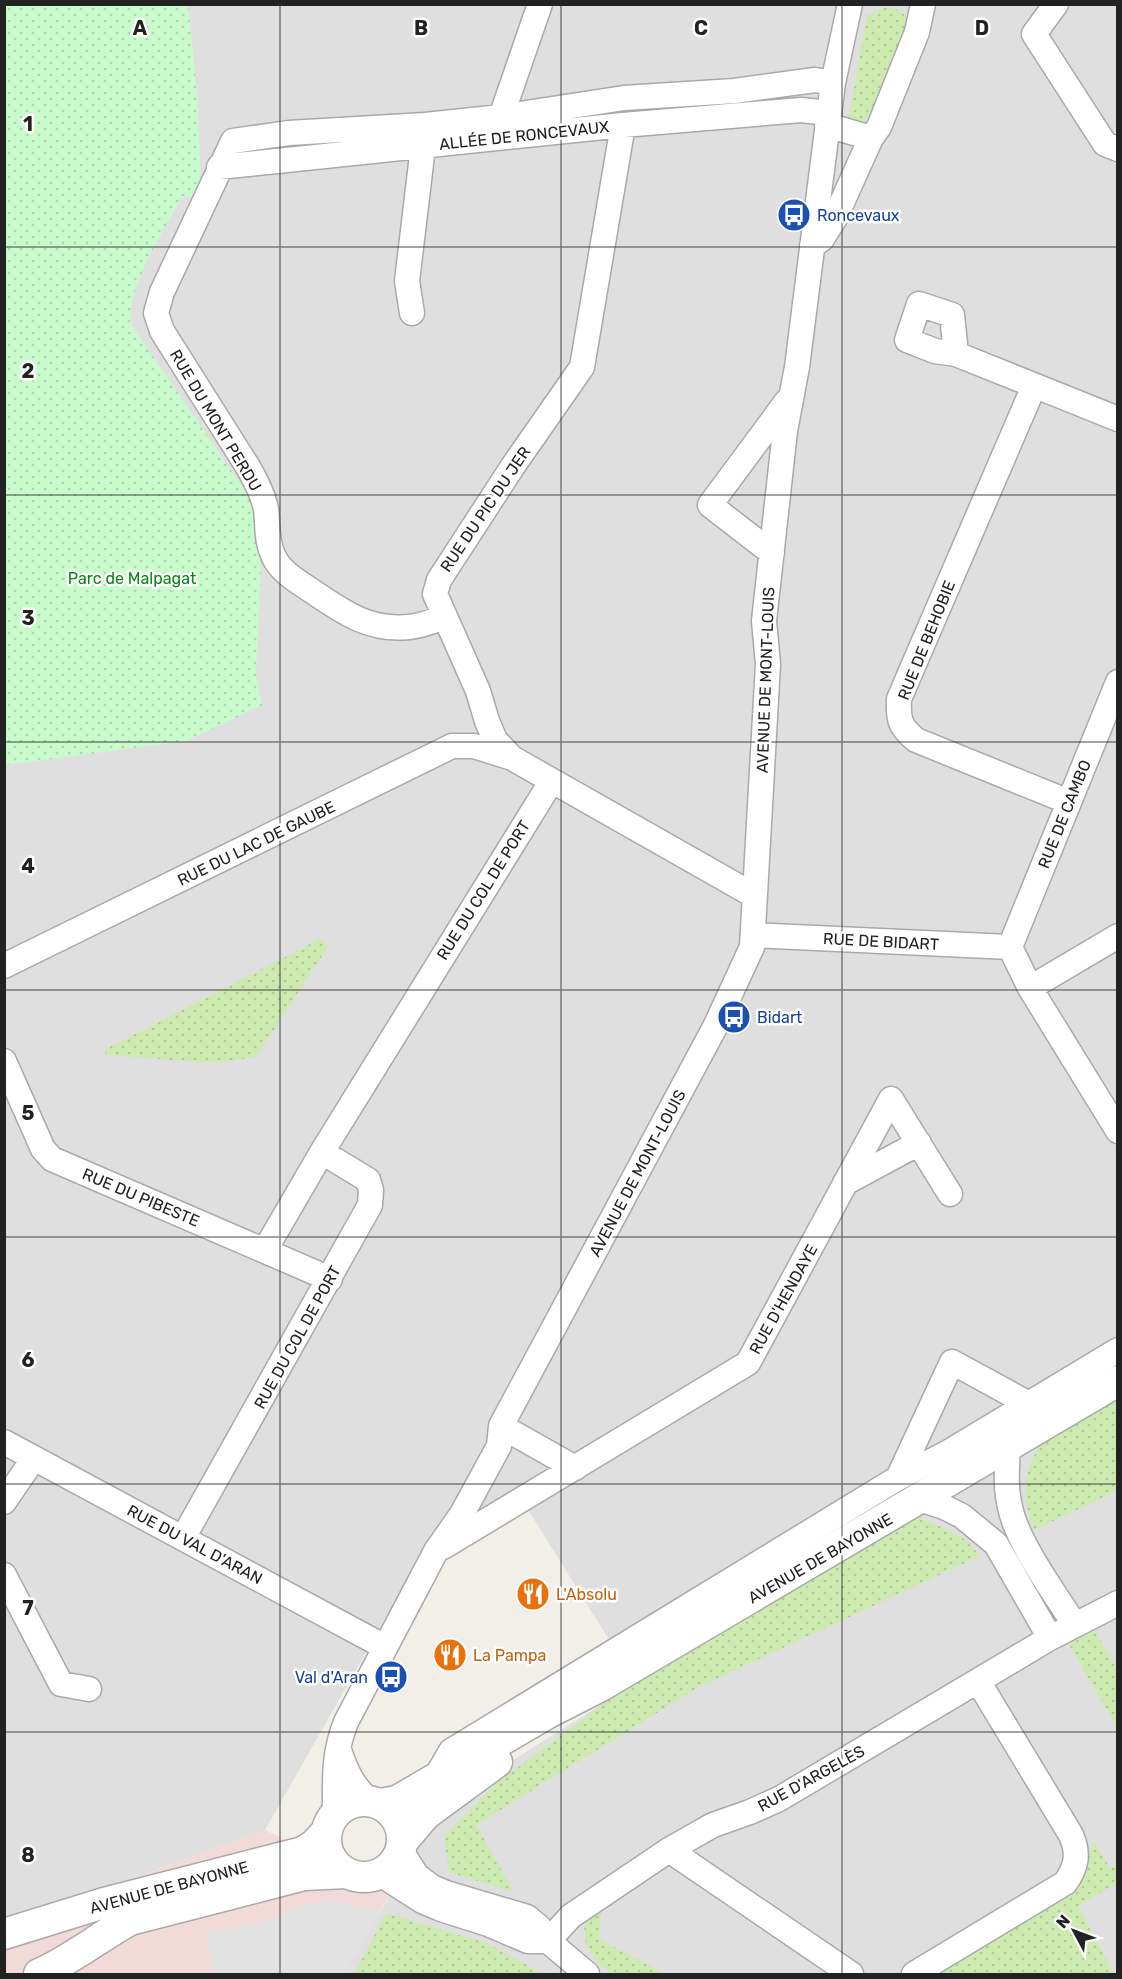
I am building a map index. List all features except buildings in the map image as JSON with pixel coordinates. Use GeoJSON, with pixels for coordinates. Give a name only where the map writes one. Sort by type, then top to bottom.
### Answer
{"type":"FeatureCollection","features":[{"type":"Feature","properties":{"kind":"street"},"geometry":{"type":"LineString","coordinates":[[501,117],[540,4]]}},
{"type":"Feature","properties":{"kind":"street","name":"AVENUE DE MONT-LOUIS"},"geometry":{"type":"LineString","coordinates":[[331,1823],[334,1773],[338,1748],[346,1722],[436,1551],[462,1514],[499,1446],[501,1426],[715,1027],[752,947],[768,664],[764,621],[785,431],[792,394],[833,83],[850,4]]}},
{"type":"Feature","properties":{"kind":"street"},"geometry":{"type":"LineString","coordinates":[[812,246],[822,240],[835,218],[875,133],[917,32],[924,4]]}},
{"type":"Feature","properties":{"kind":"street"},"geometry":{"type":"LineString","coordinates":[[1056,4],[1034,34],[1105,144],[1118,149]]}},
{"type":"Feature","properties":{"kind":"street","name":"ALLÉE DE RONCEVAUX"},"geometry":{"type":"LineString","coordinates":[[219,166],[425,135],[501,117],[624,98],[734,91],[815,80],[833,83]]}},
{"type":"Feature","properties":{"kind":"street","name":"ALLÉE DE RONCEVAUX"},"geometry":{"type":"LineString","coordinates":[[232,141],[289,133],[425,135],[623,125],[801,110],[875,133]]}},
{"type":"Feature","properties":{"kind":"street","name":"RUE DU PIC DU JER"},"geometry":{"type":"LineString","coordinates":[[623,125],[582,368],[513,466],[439,580],[435,594],[478,691],[495,740],[512,758],[754,896]]}},
{"type":"Feature","properties":{"kind":"street"},"geometry":{"type":"LineString","coordinates":[[412,313],[407,281],[425,135]]}},
{"type":"Feature","properties":{"kind":"street","name":"RUE DU MONT PERDU"},"geometry":{"type":"LineString","coordinates":[[232,141],[162,292],[156,313],[162,331],[248,467],[260,490],[266,510],[267,536],[273,556],[287,574],[346,615],[369,624],[411,627],[445,618]]}},
{"type":"Feature","properties":{"kind":"street"},"geometry":{"type":"LineString","coordinates":[[956,354],[1118,419]]}},
{"type":"Feature","properties":{"kind":"street","name":"RUE DE BEHOBIE"},"geometry":{"type":"LineString","coordinates":[[1034,386],[899,699],[898,715],[904,730],[916,740],[1069,802]]}},
{"type":"Feature","properties":{"kind":"street","name":"AVENUE DE MONT-LOUIS"},"geometry":{"type":"LineString","coordinates":[[772,553],[710,505],[792,394]]}},
{"type":"Feature","properties":{"kind":"street","name":"RUE DE CAMBO"},"geometry":{"type":"LineString","coordinates":[[1010,946],[1118,682]]}},
{"type":"Feature","properties":{"kind":"street","name":"RUE DU LAC DE GAUBE"},"geometry":{"type":"LineString","coordinates":[[4,966],[452,747],[474,746],[512,758]]}},
{"type":"Feature","properties":{"kind":"street","name":"RUE DU COL DE PORT"},"geometry":{"type":"LineString","coordinates":[[265,1250],[322,1152],[551,782]]}},
{"type":"Feature","properties":{"kind":"street","name":"RUE DE BIDART"},"geometry":{"type":"LineString","coordinates":[[753,935],[1010,946]]}},
{"type":"Feature","properties":{"kind":"street"},"geometry":{"type":"LineString","coordinates":[[1030,988],[1118,936]]}},
{"type":"Feature","properties":{"kind":"street"},"geometry":{"type":"LineString","coordinates":[[1010,946],[1030,988],[1118,1131]]}},
{"type":"Feature","properties":{"kind":"street","name":"RUE DU PIBESTE"},"geometry":{"type":"LineString","coordinates":[[4,1061],[43,1149],[52,1159],[330,1279]]}},
{"type":"Feature","properties":{"kind":"street","name":"RUE D'HENDAYE"},"geometry":{"type":"LineString","coordinates":[[436,1551],[748,1363],[891,1099],[950,1194]]}},
{"type":"Feature","properties":{"kind":"street"},"geometry":{"type":"LineString","coordinates":[[845,1184],[919,1143]]}},
{"type":"Feature","properties":{"kind":"street","name":"RUE DU COL DE PORT"},"geometry":{"type":"LineString","coordinates":[[183,1538],[370,1204],[371,1190],[368,1180],[322,1152]]}},
{"type":"Feature","properties":{"kind":"street","name":"AVENUE DE BAYONNE"},"geometry":{"type":"LineString","coordinates":[[402,1846],[416,1824],[431,1810],[549,1709],[599,1687],[1008,1446],[1034,1415],[1118,1350]]}},
{"type":"Feature","properties":{"kind":"street"},"geometry":{"type":"LineString","coordinates":[[898,1478],[952,1362],[1034,1415]]}},
{"type":"Feature","properties":{"kind":"street","name":"AVENUE DE BAYONNE"},"geometry":{"type":"LineString","coordinates":[[375,1803],[397,1801],[436,1777],[470,1760],[898,1478],[947,1453],[1118,1381]]}},
{"type":"Feature","properties":{"kind":"street"},"geometry":{"type":"LineString","coordinates":[[501,1426],[575,1468]]}},
{"type":"Feature","properties":{"kind":"street","name":"RUE DU VAL D'ARAN"},"geometry":{"type":"LineString","coordinates":[[4,1442],[385,1647]]}},
{"type":"Feature","properties":{"kind":"street"},"geometry":{"type":"LineString","coordinates":[[1008,1446],[1007,1489],[1010,1509],[1019,1534],[1074,1624]]}},
{"type":"Feature","properties":{"kind":"street"},"geometry":{"type":"LineString","coordinates":[[4,1503],[34,1458]]}},
{"type":"Feature","properties":{"kind":"street"},"geometry":{"type":"LineString","coordinates":[[920,1499],[962,1516],[996,1544],[1050,1638]]}},
{"type":"Feature","properties":{"kind":"street"},"geometry":{"type":"LineString","coordinates":[[4,1575],[61,1684],[89,1689]]}},
{"type":"Feature","properties":{"kind":"street","name":"RUE D'ARGELÈS"},"geometry":{"type":"LineString","coordinates":[[548,1941],[571,1916],[669,1850],[713,1825],[778,1799],[1074,1624],[1118,1603]]}},
{"type":"Feature","properties":{"kind":"street"},"geometry":{"type":"LineString","coordinates":[[914,1974],[1065,1883],[1073,1872],[1077,1858],[1076,1846],[1071,1835],[978,1681]]}},
{"type":"Feature","properties":{"kind":"street"},"geometry":{"type":"LineString","coordinates":[[338,1748],[358,1791],[394,1815],[399,1823],[402,1846],[417,1876],[432,1887],[446,1893],[527,1917],[539,1927],[548,1941],[587,1974]]}},
{"type":"Feature","properties":{"kind":"street"},"geometry":{"type":"LineString","coordinates":[[375,1803],[351,1804],[331,1823],[326,1840],[332,1860],[347,1873],[362,1877],[380,1874],[389,1869],[402,1846]]}},
{"type":"Feature","properties":{"kind":"street","name":"AVENUE DE BAYONNE"},"geometry":{"type":"LineString","coordinates":[[4,1934],[104,1903],[303,1852],[314,1845],[331,1823]]}},
{"type":"Feature","properties":{"kind":"street"},"geometry":{"type":"LineString","coordinates":[[669,1850],[851,1974]]}},
{"type":"Feature","properties":{"kind":"street","name":"AVENUE DE BAYONNE"},"geometry":{"type":"LineString","coordinates":[[39,1974],[58,1966],[111,1930],[130,1920],[304,1875],[347,1873]]}},
{"type":"Feature","properties":{"kind":"street"},"geometry":{"type":"LineString","coordinates":[[380,1874],[422,1901],[441,1909],[488,1924],[528,1941],[548,1941]]}},
{"type":"Feature","properties":{"kind":"shaded area"},"geometry":{"type":"Polygon","coordinates":[[[5,5],[1117,5],[1117,1974],[343,1974],[446,1802],[636,1683],[522,1500],[434,1533],[265,1830],[51,1909],[5,1918],[5,5]]]}},
{"type":"Feature","properties":{"kind":"shaded area"},"geometry":{"type":"Polygon","coordinates":[[[265,1830],[391,1892],[343,1974],[5,1974],[5,1918],[51,1909],[265,1830]]]}},
{"type":"Feature","properties":{"kind":"shaded area"},"geometry":{"type":"Polygon","coordinates":[[[335,1900],[349,1906],[384,1910],[343,1974],[213,1974],[207,1933],[264,1922],[302,1906],[335,1900]]]}},
{"type":"Feature","properties":{"kind":"green space","name":"Parc de Malpagat"},"geometry":{"type":"Polygon","coordinates":[[[4,5],[188,5],[198,104],[201,195],[181,198],[141,275],[131,307],[130,323],[252,501],[261,566],[256,675],[262,705],[187,741],[5,765],[4,5]]]}},
{"type":"Feature","properties":{"kind":"green space"},"geometry":{"type":"Polygon","coordinates":[[[883,8],[898,10],[904,13],[909,20],[886,90],[871,114],[862,122],[849,116],[867,16],[883,8]]]}},
{"type":"Feature","properties":{"kind":"green space"},"geometry":{"type":"Polygon","coordinates":[[[320,939],[328,947],[256,1057],[213,1063],[105,1055],[106,1049],[320,939]]]}},
{"type":"Feature","properties":{"kind":"green space"},"geometry":{"type":"Polygon","coordinates":[[[1117,1396],[1117,1491],[1034,1530],[1027,1506],[1025,1487],[1039,1446],[1044,1440],[1117,1396]]]}},
{"type":"Feature","properties":{"kind":"green space"},"geometry":{"type":"Polygon","coordinates":[[[917,1517],[960,1536],[980,1556],[699,1687],[476,1825],[514,1892],[449,1872],[444,1837],[494,1785],[610,1699],[917,1517]]]}},
{"type":"Feature","properties":{"kind":"green space"},"geometry":{"type":"Polygon","coordinates":[[[1094,1630],[1117,1669],[1117,1727],[1069,1645],[1094,1630]]]}},
{"type":"Feature","properties":{"kind":"green space"},"geometry":{"type":"Polygon","coordinates":[[[1093,1841],[1110,1868],[1117,1864],[1117,1883],[1078,1906],[1114,1974],[936,1974],[939,1969],[1075,1889],[1087,1866],[1093,1841]]]}},
{"type":"Feature","properties":{"kind":"green space"},"geometry":{"type":"Polygon","coordinates":[[[601,1911],[599,1939],[665,1974],[615,1974],[601,1967],[586,1946],[584,1926],[590,1913],[601,1911]]]}},
{"type":"Feature","properties":{"kind":"green space"},"geometry":{"type":"Polygon","coordinates":[[[389,1914],[489,1944],[543,1974],[354,1974],[385,1916],[389,1914]]]}},
{"type":"Feature","properties":{"kind":"place","name":"Roncevaux"},"geometry":{"type":"Point","coordinates":[794,215]}},
{"type":"Feature","properties":{"kind":"place","name":"Bidart"},"geometry":{"type":"Point","coordinates":[734,1017]}},
{"type":"Feature","properties":{"kind":"place","name":"L'Absolu"},"geometry":{"type":"Point","coordinates":[533,1594]}},
{"type":"Feature","properties":{"kind":"place","name":"La Pampa"},"geometry":{"type":"Point","coordinates":[450,1655]}},
{"type":"Feature","properties":{"kind":"place","name":"Val d'Aran"},"geometry":{"type":"Point","coordinates":[391,1677]}}]}
